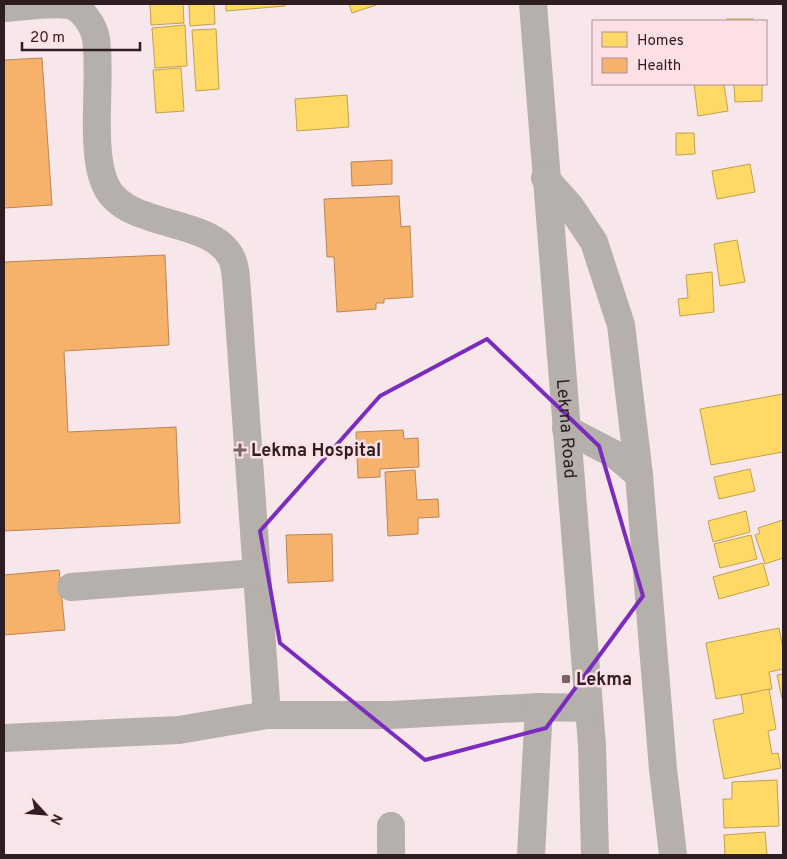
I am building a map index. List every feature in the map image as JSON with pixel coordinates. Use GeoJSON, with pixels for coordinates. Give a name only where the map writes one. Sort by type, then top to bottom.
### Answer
{"type":"FeatureCollection","features":[{"type":"Feature","properties":{"kind":"street"},"geometry":{"type":"LineString","coordinates":[[4,8],[70,4],[87,17],[96,37],[99,165],[106,187],[119,202],[138,213],[179,225],[220,243],[232,258],[237,291],[267,716]]}},
{"type":"Feature","properties":{"kind":"street","name":"Lekma Road"},"geometry":{"type":"LineString","coordinates":[[533,4],[545,178],[589,708],[595,855]]}},
{"type":"Feature","properties":{"kind":"street"},"geometry":{"type":"LineString","coordinates":[[545,178],[570,206],[594,242],[622,325],[639,474],[663,769],[673,855]]}},
{"type":"Feature","properties":{"kind":"street"},"geometry":{"type":"LineString","coordinates":[[566,429],[614,454],[639,474]]}},
{"type":"Feature","properties":{"kind":"street"},"geometry":{"type":"LineString","coordinates":[[71,587],[257,573]]}},
{"type":"Feature","properties":{"kind":"street"},"geometry":{"type":"LineString","coordinates":[[531,855],[539,707]]}},
{"type":"Feature","properties":{"kind":"street"},"geometry":{"type":"LineString","coordinates":[[4,738],[179,730],[267,716],[391,715],[539,707],[589,708]]}},
{"type":"Feature","properties":{"kind":"street"},"geometry":{"type":"LineString","coordinates":[[391,826],[391,855]]}},
{"type":"Feature","properties":{"kind":"highlighted area"},"geometry":{"type":"Polygon","coordinates":[[[487,339],[599,446],[643,596],[546,728],[425,760],[280,643],[260,531],[380,396],[487,339]]]}},
{"type":"Feature","properties":{"kind":"building: Homes"},"geometry":{"type":"Polygon","coordinates":[[[150,4],[183,4],[184,23],[151,25],[150,4]]]}},
{"type":"Feature","properties":{"kind":"building: Homes"},"geometry":{"type":"Polygon","coordinates":[[[189,4],[214,4],[215,24],[190,26],[189,4]]]}},
{"type":"Feature","properties":{"kind":"building: Homes"},"geometry":{"type":"Polygon","coordinates":[[[226,4],[285,4],[285,6],[226,11],[226,4]]]}},
{"type":"Feature","properties":{"kind":"building: Homes"},"geometry":{"type":"Polygon","coordinates":[[[349,4],[379,4],[352,13],[349,4]]]}},
{"type":"Feature","properties":{"kind":"building: Homes"},"geometry":{"type":"Polygon","coordinates":[[[727,19],[753,19],[753,20],[727,19]]]}},
{"type":"Feature","properties":{"kind":"building: Homes"},"geometry":{"type":"Polygon","coordinates":[[[185,25],[187,66],[155,68],[152,28],[185,25]]]}},
{"type":"Feature","properties":{"kind":"building: Homes"},"geometry":{"type":"Polygon","coordinates":[[[216,29],[219,89],[196,91],[192,30],[216,29]]]}},
{"type":"Feature","properties":{"kind":"building: Homes"},"geometry":{"type":"Polygon","coordinates":[[[181,68],[184,111],[156,113],[153,70],[181,68]]]}},
{"type":"Feature","properties":{"kind":"building: Homes"},"geometry":{"type":"Polygon","coordinates":[[[694,85],[724,85],[728,111],[698,116],[694,85]]]}},
{"type":"Feature","properties":{"kind":"building: Homes"},"geometry":{"type":"Polygon","coordinates":[[[734,85],[762,85],[762,101],[735,102],[734,85]]]}},
{"type":"Feature","properties":{"kind":"building: Homes"},"geometry":{"type":"Polygon","coordinates":[[[347,95],[349,127],[297,131],[295,99],[347,95]]]}},
{"type":"Feature","properties":{"kind":"building: Homes"},"geometry":{"type":"Polygon","coordinates":[[[676,133],[694,133],[695,154],[676,155],[676,133]]]}},
{"type":"Feature","properties":{"kind":"building: Homes"},"geometry":{"type":"Polygon","coordinates":[[[750,164],[755,192],[717,199],[712,171],[750,164]]]}},
{"type":"Feature","properties":{"kind":"building: Homes"},"geometry":{"type":"Polygon","coordinates":[[[737,240],[745,282],[720,286],[714,244],[737,240]]]}},
{"type":"Feature","properties":{"kind":"building: Homes"},"geometry":{"type":"Polygon","coordinates":[[[712,272],[714,312],[680,316],[678,299],[688,298],[686,275],[712,272]]]}},
{"type":"Feature","properties":{"kind":"building: Homes"},"geometry":{"type":"Polygon","coordinates":[[[783,394],[783,452],[711,465],[700,409],[783,394]]]}},
{"type":"Feature","properties":{"kind":"building: Homes"},"geometry":{"type":"Polygon","coordinates":[[[750,469],[755,491],[719,499],[714,477],[750,469]]]}},
{"type":"Feature","properties":{"kind":"building: Homes"},"geometry":{"type":"Polygon","coordinates":[[[746,511],[750,532],[713,542],[708,521],[746,511]]]}},
{"type":"Feature","properties":{"kind":"building: Homes"},"geometry":{"type":"Polygon","coordinates":[[[783,520],[783,558],[765,564],[755,535],[760,533],[758,528],[783,520]]]}},
{"type":"Feature","properties":{"kind":"building: Homes"},"geometry":{"type":"Polygon","coordinates":[[[751,535],[757,559],[720,568],[714,544],[751,535]]]}},
{"type":"Feature","properties":{"kind":"building: Homes"},"geometry":{"type":"Polygon","coordinates":[[[763,563],[769,585],[719,599],[713,577],[763,563]]]}},
{"type":"Feature","properties":{"kind":"building: Homes"},"geometry":{"type":"Polygon","coordinates":[[[779,628],[783,648],[783,669],[769,672],[772,689],[716,699],[706,643],[779,628]]]}},
{"type":"Feature","properties":{"kind":"building: Homes"},"geometry":{"type":"Polygon","coordinates":[[[783,674],[783,697],[782,698],[777,675],[783,674]]]}},
{"type":"Feature","properties":{"kind":"building: Homes"},"geometry":{"type":"Polygon","coordinates":[[[769,689],[776,729],[768,731],[772,754],[778,753],[781,768],[724,779],[713,720],[744,713],[741,695],[769,689]]]}},
{"type":"Feature","properties":{"kind":"building: Homes"},"geometry":{"type":"Polygon","coordinates":[[[777,780],[779,826],[724,828],[723,799],[732,799],[732,782],[777,780]]]}},
{"type":"Feature","properties":{"kind":"building: Homes"},"geometry":{"type":"Polygon","coordinates":[[[765,832],[767,855],[725,855],[724,835],[765,832]]]}},
{"type":"Feature","properties":{"kind":"building: Health"},"geometry":{"type":"Polygon","coordinates":[[[42,58],[52,205],[4,208],[4,60],[42,58]]]}},
{"type":"Feature","properties":{"kind":"building: Health"},"geometry":{"type":"Polygon","coordinates":[[[392,160],[392,184],[352,186],[351,162],[392,160]]]}},
{"type":"Feature","properties":{"kind":"building: Health"},"geometry":{"type":"Polygon","coordinates":[[[399,196],[401,227],[410,226],[413,297],[384,299],[384,303],[376,303],[376,309],[337,312],[334,257],[327,257],[324,199],[399,196]]]}},
{"type":"Feature","properties":{"kind":"building: Health"},"geometry":{"type":"Polygon","coordinates":[[[165,255],[169,345],[64,351],[68,432],[176,427],[180,523],[4,531],[4,262],[165,255]]]}},
{"type":"Feature","properties":{"kind":"building: Health"},"geometry":{"type":"Polygon","coordinates":[[[403,430],[404,439],[418,438],[419,467],[380,469],[380,477],[358,478],[356,432],[403,430]]]}},
{"type":"Feature","properties":{"kind":"building: Health"},"geometry":{"type":"Polygon","coordinates":[[[415,470],[417,500],[438,499],[439,517],[418,518],[418,534],[388,536],[385,472],[415,470]]]}},
{"type":"Feature","properties":{"kind":"building: Health"},"geometry":{"type":"Polygon","coordinates":[[[332,534],[333,581],[288,583],[286,535],[332,534]]]}},
{"type":"Feature","properties":{"kind":"building: Health"},"geometry":{"type":"Polygon","coordinates":[[[59,570],[65,630],[4,635],[4,575],[59,570]]]}},
{"type":"Feature","properties":{"kind":"place","name":"Lekma Hospital"},"geometry":{"type":"Point","coordinates":[240,450]}},
{"type":"Feature","properties":{"kind":"place","name":"Lekma"},"geometry":{"type":"Point","coordinates":[566,679]}}]}
